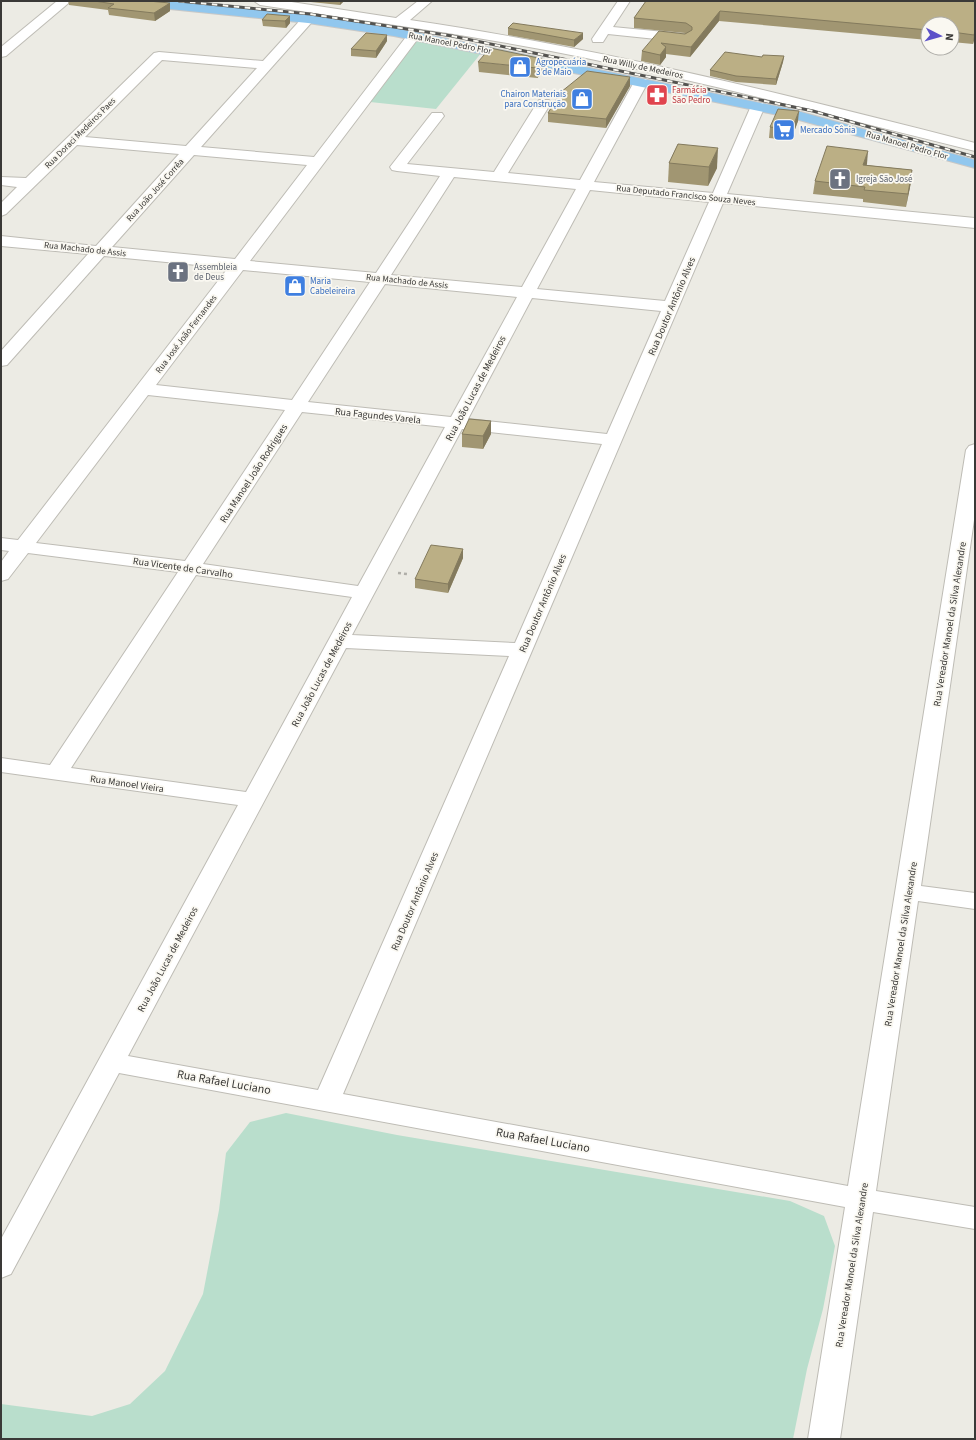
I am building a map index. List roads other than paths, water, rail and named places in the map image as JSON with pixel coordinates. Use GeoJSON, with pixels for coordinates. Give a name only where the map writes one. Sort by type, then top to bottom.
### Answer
{"type":"FeatureCollection","features":[{"type":"Feature","properties":{"kind":"main road","name":"Rua Manoel Pedro Flor"},"geometry":{"type":"LineString","coordinates":[[130,1],[308,19],[414,36],[758,106],[824,122],[975,164]]}},
{"type":"Feature","properties":{"kind":"street"},"geometry":{"type":"LineString","coordinates":[[1,53],[65,1]]}},
{"type":"Feature","properties":{"kind":"street","name":"Rua Willy de Medeiros"},"geometry":{"type":"LineString","coordinates":[[265,1],[400,21],[586,54],[780,97],[974,144]]}},
{"type":"Feature","properties":{"kind":"street"},"geometry":{"type":"LineString","coordinates":[[344,13],[354,1]]}},
{"type":"Feature","properties":{"kind":"street"},"geometry":{"type":"LineString","coordinates":[[400,21],[426,1]]}},
{"type":"Feature","properties":{"kind":"street"},"geometry":{"type":"LineString","coordinates":[[586,54],[605,30],[624,1]]}},
{"type":"Feature","properties":{"kind":"street","name":"Rua João José Corrêa"},"geometry":{"type":"LineString","coordinates":[[1,361],[308,19]]}},
{"type":"Feature","properties":{"kind":"street"},"geometry":{"type":"LineString","coordinates":[[605,30],[685,38]]}},
{"type":"Feature","properties":{"kind":"street"},"geometry":{"type":"LineString","coordinates":[[444,42],[460,31]]}},
{"type":"Feature","properties":{"kind":"street","name":"Rua José João Fernandes"},"geometry":{"type":"LineString","coordinates":[[1,575],[414,36]]}},
{"type":"Feature","properties":{"kind":"street","name":"Rua Doraci Medeiros Paes"},"geometry":{"type":"LineString","coordinates":[[1,211],[159,56],[268,65]]}},
{"type":"Feature","properties":{"kind":"street","name":"Rua João Lucas de Medeiros"},"geometry":{"type":"LineString","coordinates":[[1,1266],[641,82]]}},
{"type":"Feature","properties":{"kind":"street"},"geometry":{"type":"LineString","coordinates":[[498,177],[544,103]]}},
{"type":"Feature","properties":{"kind":"street","name":"Rua Doutor Antônio Alves"},"geometry":{"type":"LineString","coordinates":[[327,1100],[758,106]]}},
{"type":"Feature","properties":{"kind":"street","name":"Rua Deputado Francisco Souza Neves"},"geometry":{"type":"LineString","coordinates":[[437,116],[397,167],[975,223]]}},
{"type":"Feature","properties":{"kind":"street"},"geometry":{"type":"LineString","coordinates":[[73,140],[317,162]]}},
{"type":"Feature","properties":{"kind":"street","name":"Rua Manoel João Rodrigues"},"geometry":{"type":"LineString","coordinates":[[56,773],[450,172]]}},
{"type":"Feature","properties":{"kind":"street"},"geometry":{"type":"LineString","coordinates":[[1,181],[30,183]]}},
{"type":"Feature","properties":{"kind":"street","name":"Rua Machado de Assis"},"geometry":{"type":"LineString","coordinates":[[1,241],[670,307]]}},
{"type":"Feature","properties":{"kind":"street","name":"Rua Fagundes Varela"},"geometry":{"type":"LineString","coordinates":[[143,390],[613,440]]}},
{"type":"Feature","properties":{"kind":"street","name":"Rua Vereador Manoel da Silva Alexandre"},"geometry":{"type":"LineString","coordinates":[[824,1439],[975,450]]}},
{"type":"Feature","properties":{"kind":"street","name":"Rua Vicente de Carvalho"},"geometry":{"type":"LineString","coordinates":[[1,544],[191,568],[364,593]]}},
{"type":"Feature","properties":{"kind":"street"},"geometry":{"type":"LineString","coordinates":[[338,641],[522,650]]}},
{"type":"Feature","properties":{"kind":"street","name":"Rua Manoel Vieira"},"geometry":{"type":"LineString","coordinates":[[1,765],[252,800]]}},
{"type":"Feature","properties":{"kind":"street"},"geometry":{"type":"LineString","coordinates":[[908,892],[975,901]]}},
{"type":"Feature","properties":{"kind":"street","name":"Rua Rafael Luciano"},"geometry":{"type":"LineString","coordinates":[[111,1062],[327,1100],[861,1199],[975,1218]]}},
{"type":"Feature","properties":{"kind":"railway"},"geometry":{"type":"LineString","coordinates":[[179,1],[310,14],[452,36],[813,111],[975,157]]}},
{"type":"Feature","properties":{"kind":"place","name":"Agropecuária 3 de Maio"},"geometry":{"type":"Point","coordinates":[520,67]}},
{"type":"Feature","properties":{"kind":"place","name":"Farmácia São Pedro"},"geometry":{"type":"Point","coordinates":[657,95]}},
{"type":"Feature","properties":{"kind":"place","name":"Chairon Materiais para Construção"},"geometry":{"type":"Point","coordinates":[582,99]}},
{"type":"Feature","properties":{"kind":"place","name":"Mercado Sônia"},"geometry":{"type":"Point","coordinates":[784,130]}},
{"type":"Feature","properties":{"kind":"place","name":"Igreja São José"},"geometry":{"type":"Point","coordinates":[840,179]}},
{"type":"Feature","properties":{"kind":"place","name":"Assembleia de Deus"},"geometry":{"type":"Point","coordinates":[178,272]}},
{"type":"Feature","properties":{"kind":"place","name":"Maria Cabeleireira"},"geometry":{"type":"Point","coordinates":[295,286]}}]}
